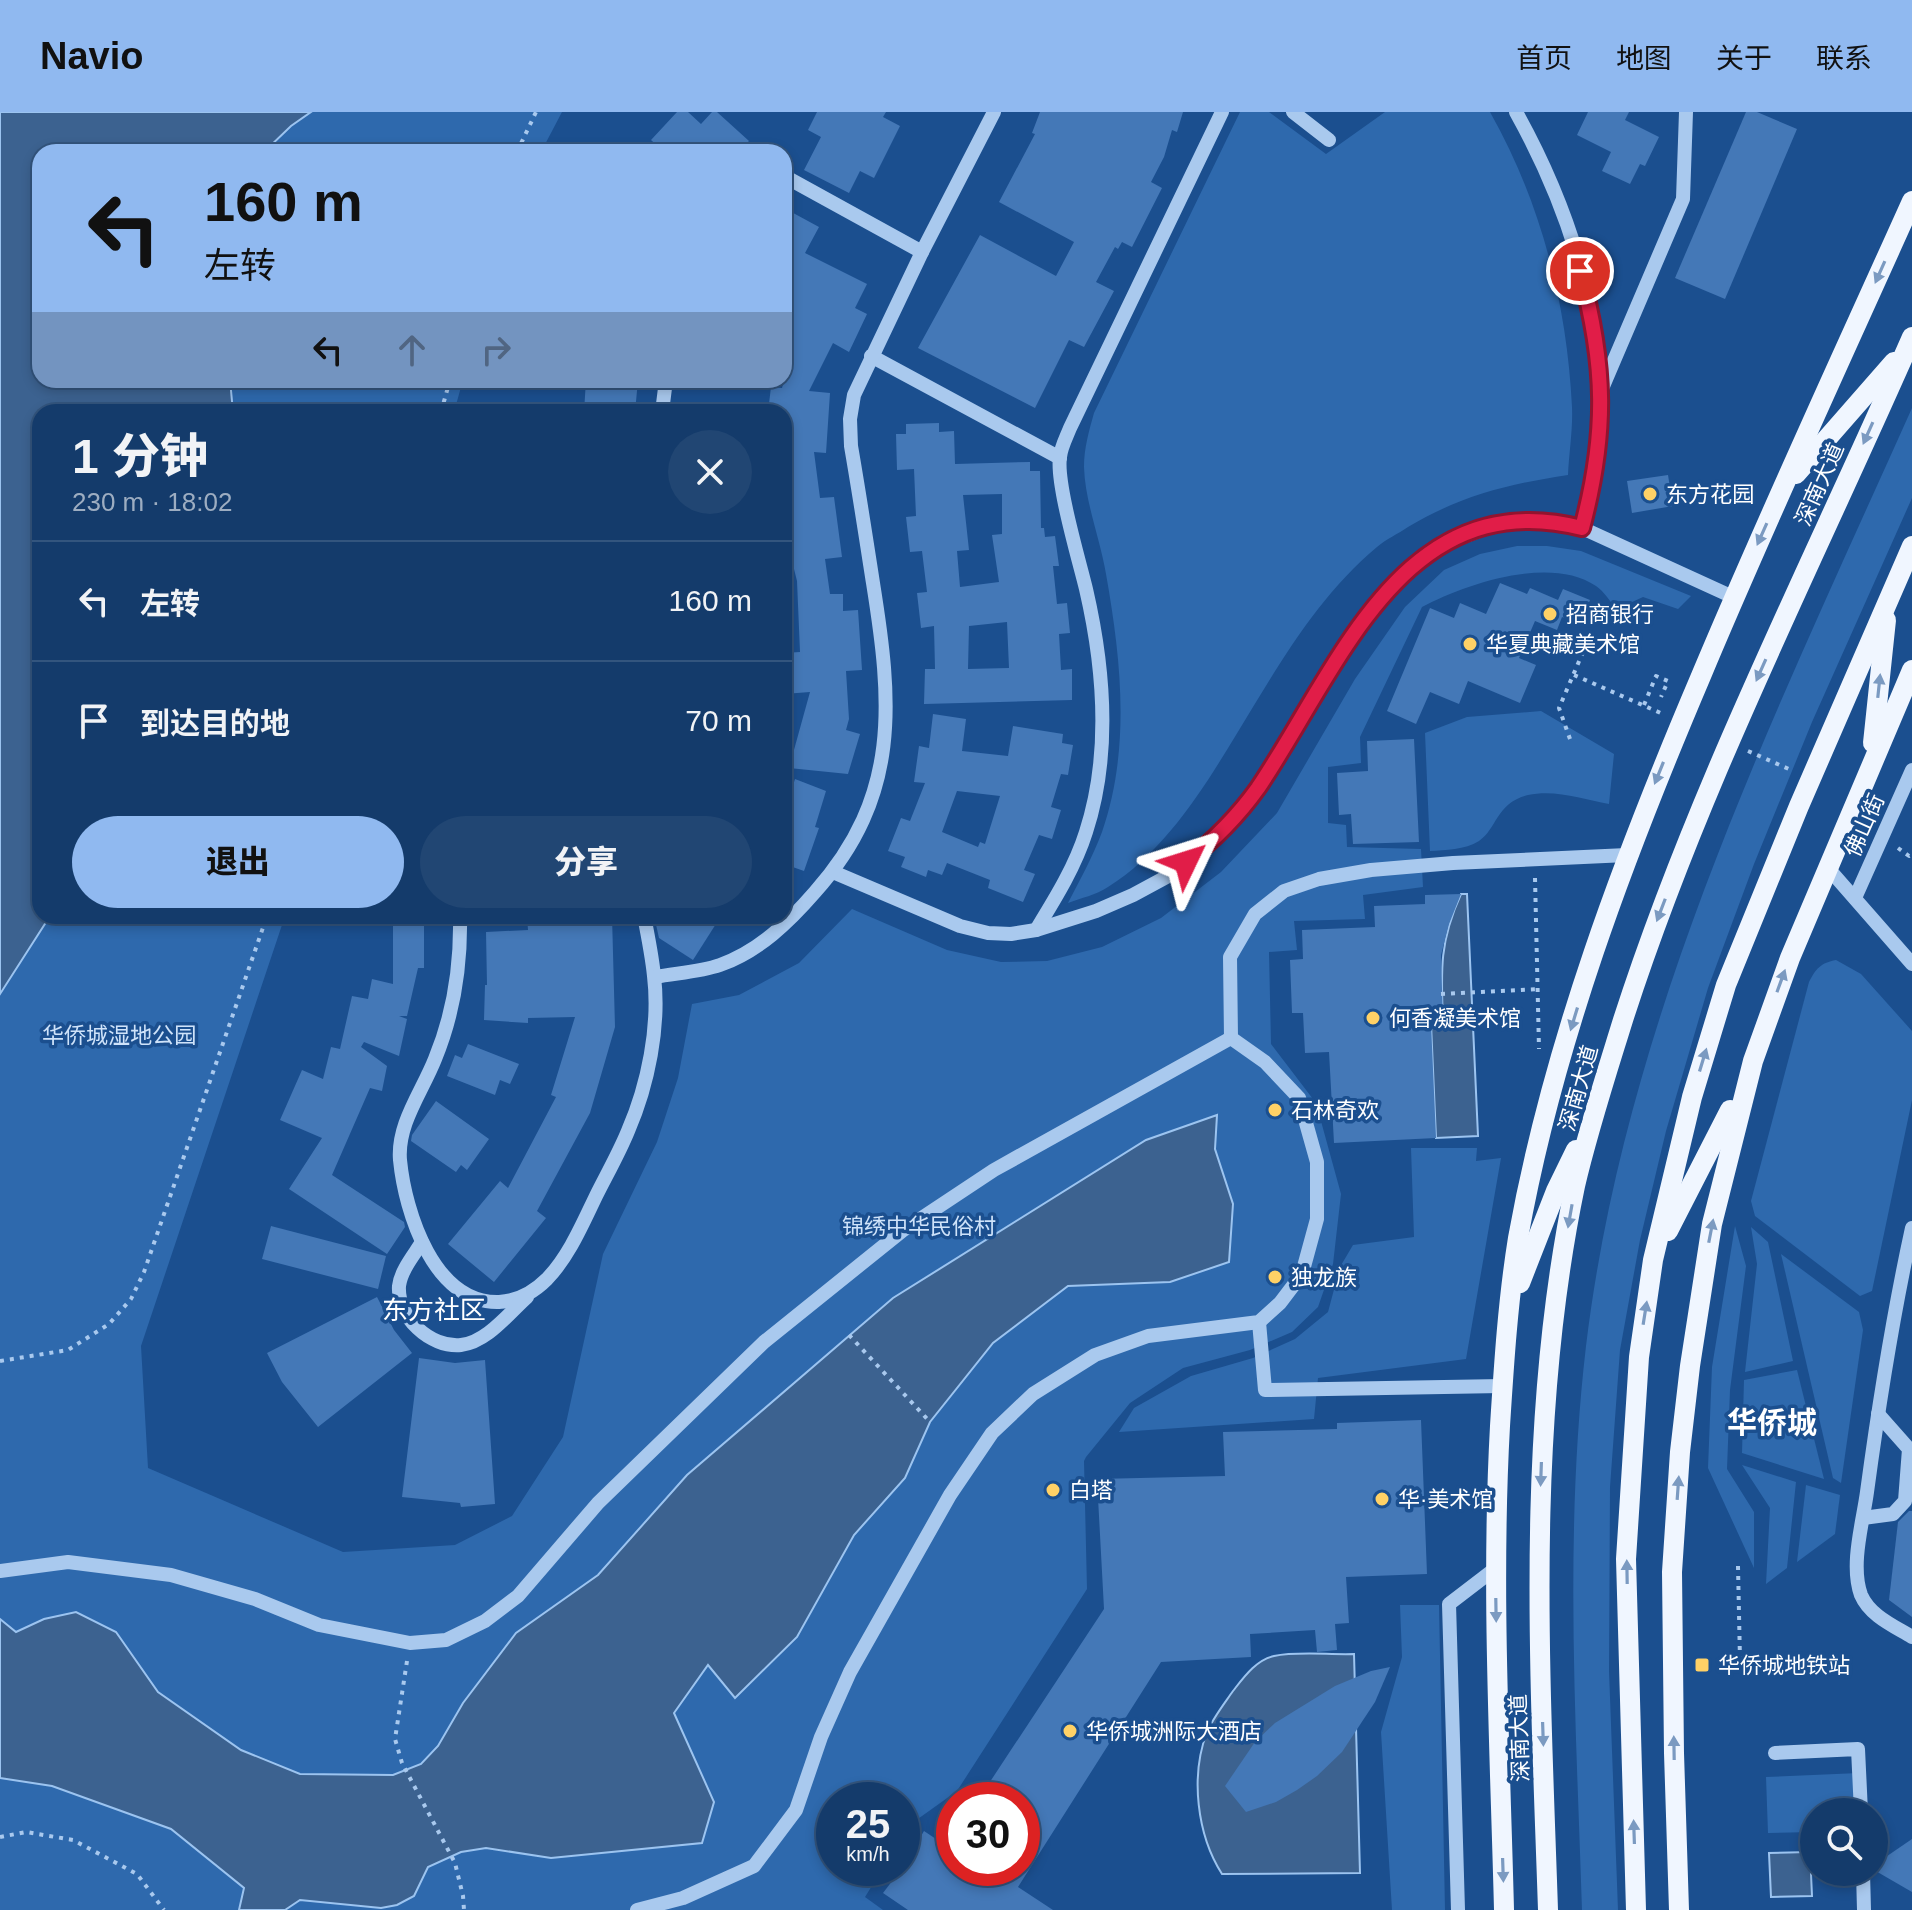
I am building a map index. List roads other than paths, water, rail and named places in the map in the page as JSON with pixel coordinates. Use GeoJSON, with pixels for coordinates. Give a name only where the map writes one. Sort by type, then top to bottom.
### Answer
{"type":"FeatureCollection","features":[{"type":"Feature","properties":{"kind":"main road"},"geometry":{"type":"LineString","coordinates":[[1504,1910],[1496,1568],[1502,1386],[1518,1243],[1545,1117],[1627,855],[1733,597],[1912,201]]}},
{"type":"Feature","properties":{"kind":"main road"},"geometry":{"type":"LineString","coordinates":[[1781,491],[1910,342]]}},
{"type":"Feature","properties":{"kind":"main road","name":"深南大道"},"geometry":{"type":"LineString","coordinates":[[1548,1910],[1539,1615],[1541,1472],[1548,1372],[1575,1187],[1594,1113],[1647,945],[1705,796],[1910,342]]}},
{"type":"Feature","properties":{"kind":"main road"},"geometry":{"type":"LineString","coordinates":[[1636,1910],[1626,1559],[1639,1357],[1653,1260],[1692,1097],[1726,985],[1799,806],[1912,546]]}},
{"type":"Feature","properties":{"kind":"main road"},"geometry":{"type":"LineString","coordinates":[[1871,763],[1888,601]]}},
{"type":"Feature","properties":{"kind":"main road"},"geometry":{"type":"LineString","coordinates":[[1653,1260],[1753,1061],[1790,958],[1912,670]]}},
{"type":"Feature","properties":{"kind":"main road"},"geometry":{"type":"LineString","coordinates":[[1679,1910],[1672,1572],[1680,1452],[1697,1311],[1712,1224],[1753,1061]]}},
{"type":"Feature","properties":{"kind":"main road"},"geometry":{"type":"LineString","coordinates":[[1509,1309],[1556,1191],[1594,1113]]}},
{"type":"Feature","properties":{"kind":"street"},"geometry":{"type":"LineString","coordinates":[[792,918],[833,872],[858,832],[884,753],[887,718],[882,641],[851,432],[854,395],[922,252],[994,112]]}},
{"type":"Feature","properties":{"kind":"street"},"geometry":{"type":"LineString","coordinates":[[1036,930],[1064,885],[1086,833],[1101,759],[1099,665],[1091,610],[1059,470],[1060,458],[1070,428],[1222,112]]}},
{"type":"Feature","properties":{"kind":"street"},"geometry":{"type":"LineString","coordinates":[[1293,112],[1329,140]]}},
{"type":"Feature","properties":{"kind":"street"},"geometry":{"type":"LineString","coordinates":[[1516,112],[1555,192],[1588,298],[1601,393],[1600,446],[1582,528]]}},
{"type":"Feature","properties":{"kind":"street"},"geometry":{"type":"LineString","coordinates":[[1601,393],[1683,199],[1686,112]]}},
{"type":"Feature","properties":{"kind":"street"},"geometry":{"type":"LineString","coordinates":[[792,180],[922,252]]}},
{"type":"Feature","properties":{"kind":"street"},"geometry":{"type":"LineString","coordinates":[[871,356],[1060,458]]}},
{"type":"Feature","properties":{"kind":"street"},"geometry":{"type":"LineString","coordinates":[[833,872],[960,926],[1011,934],[1036,930],[1096,911],[1133,895],[1170,875],[1225,828],[1257,790],[1353,635],[1405,571],[1434,548],[1471,532],[1524,519],[1552,520],[1582,528],[1733,597]]}},
{"type":"Feature","properties":{"kind":"street","name":"佛山街"},"geometry":{"type":"LineString","coordinates":[[1855,898],[1912,770]]}},
{"type":"Feature","properties":{"kind":"street"},"geometry":{"type":"LineString","coordinates":[[1231,1038],[1230,957],[1255,914],[1284,891],[1319,879],[1371,870],[1627,855]]}},
{"type":"Feature","properties":{"kind":"street"},"geometry":{"type":"LineString","coordinates":[[1828,868],[1912,964]]}},
{"type":"Feature","properties":{"kind":"street"},"geometry":{"type":"LineString","coordinates":[[459,924],[455,990],[447,1024],[400,1139],[404,1188],[422,1242],[433,1264],[447,1281],[464,1293],[496,1302],[514,1300],[532,1293]]}},
{"type":"Feature","properties":{"kind":"street"},"geometry":{"type":"LineString","coordinates":[[422,1242],[402,1274],[400,1301],[416,1327],[444,1343],[460,1345],[488,1333],[559,1265],[629,1129],[647,1068],[655,1014],[655,977],[645,924]]}},
{"type":"Feature","properties":{"kind":"street"},"geometry":{"type":"LineString","coordinates":[[655,977],[719,965],[760,946],[785,924]]}},
{"type":"Feature","properties":{"kind":"street"},"geometry":{"type":"LineString","coordinates":[[637,1910],[683,1898],[754,1866],[788,1821],[796,1810],[821,1737],[850,1672],[950,1495],[992,1433],[1033,1394],[1095,1355],[1148,1336],[1259,1322],[1280,1303],[1302,1274],[1317,1219],[1317,1162],[1299,1098],[1265,1062],[1231,1038]]}},
{"type":"Feature","properties":{"kind":"street"},"geometry":{"type":"LineString","coordinates":[[0,1571],[68,1562],[171,1575],[255,1599],[319,1625],[410,1643],[446,1640],[485,1621],[518,1596],[598,1503],[764,1342],[902,1231],[994,1170],[1231,1038]]}},
{"type":"Feature","properties":{"kind":"street"},"geometry":{"type":"LineString","coordinates":[[1912,1228],[1878,1414],[1858,1562],[1862,1595],[1879,1616],[1912,1637]]}},
{"type":"Feature","properties":{"kind":"street"},"geometry":{"type":"LineString","coordinates":[[1259,1322],[1265,1390],[1502,1386]]}},
{"type":"Feature","properties":{"kind":"street"},"geometry":{"type":"LineString","coordinates":[[1863,1518],[1893,1514],[1905,1501],[1909,1449],[1878,1414]]}},
{"type":"Feature","properties":{"kind":"street"},"geometry":{"type":"LineString","coordinates":[[1458,1910],[1449,1604],[1496,1568]]}},
{"type":"Feature","properties":{"kind":"street"},"geometry":{"type":"LineString","coordinates":[[1775,1753],[1858,1749],[1860,1798]]}},
{"type":"Feature","properties":{"kind":"street"},"geometry":{"type":"LineString","coordinates":[[1863,1886],[1864,1910]]}},
{"type":"Feature","properties":{"kind":"place","name":"东方花园"},"geometry":{"type":"Point","coordinates":[1650,494]}},
{"type":"Feature","properties":{"kind":"place","name":"招商银行"},"geometry":{"type":"Point","coordinates":[1550,614]}},
{"type":"Feature","properties":{"kind":"place","name":"华夏典藏美术馆"},"geometry":{"type":"Point","coordinates":[1470,644]}},
{"type":"Feature","properties":{"kind":"place","name":"何香凝美术馆"},"geometry":{"type":"Point","coordinates":[1373,1018]}},
{"type":"Feature","properties":{"kind":"place","name":"石林奇欢"},"geometry":{"type":"Point","coordinates":[1275,1110]}},
{"type":"Feature","properties":{"kind":"place","name":"独龙族"},"geometry":{"type":"Point","coordinates":[1275,1277]}},
{"type":"Feature","properties":{"kind":"place","name":"白塔"},"geometry":{"type":"Point","coordinates":[1053,1490]}},
{"type":"Feature","properties":{"kind":"place","name":"华·美术馆"},"geometry":{"type":"Point","coordinates":[1382,1499]}},
{"type":"Feature","properties":{"kind":"place","name":"华侨城地铁站"},"geometry":{"type":"Point","coordinates":[1702,1665]}},
{"type":"Feature","properties":{"kind":"place","name":"华侨城洲际大酒店"},"geometry":{"type":"Point","coordinates":[1070,1731]}},
{"type":"Feature","properties":{"kind":"district","name":"东方社区"},"geometry":{"type":"Point","coordinates":[434,1310]}},
{"type":"Feature","properties":{"kind":"district","name":"华侨城"},"geometry":{"type":"Point","coordinates":[1772,1423]}},
{"type":"Feature","properties":{"kind":"park label","name":"华侨城湿地公园"},"geometry":{"type":"Point","coordinates":[119,1035]}},
{"type":"Feature","properties":{"kind":"park label","name":"锦绣中华民俗村"},"geometry":{"type":"Point","coordinates":[919,1226]}}]}
